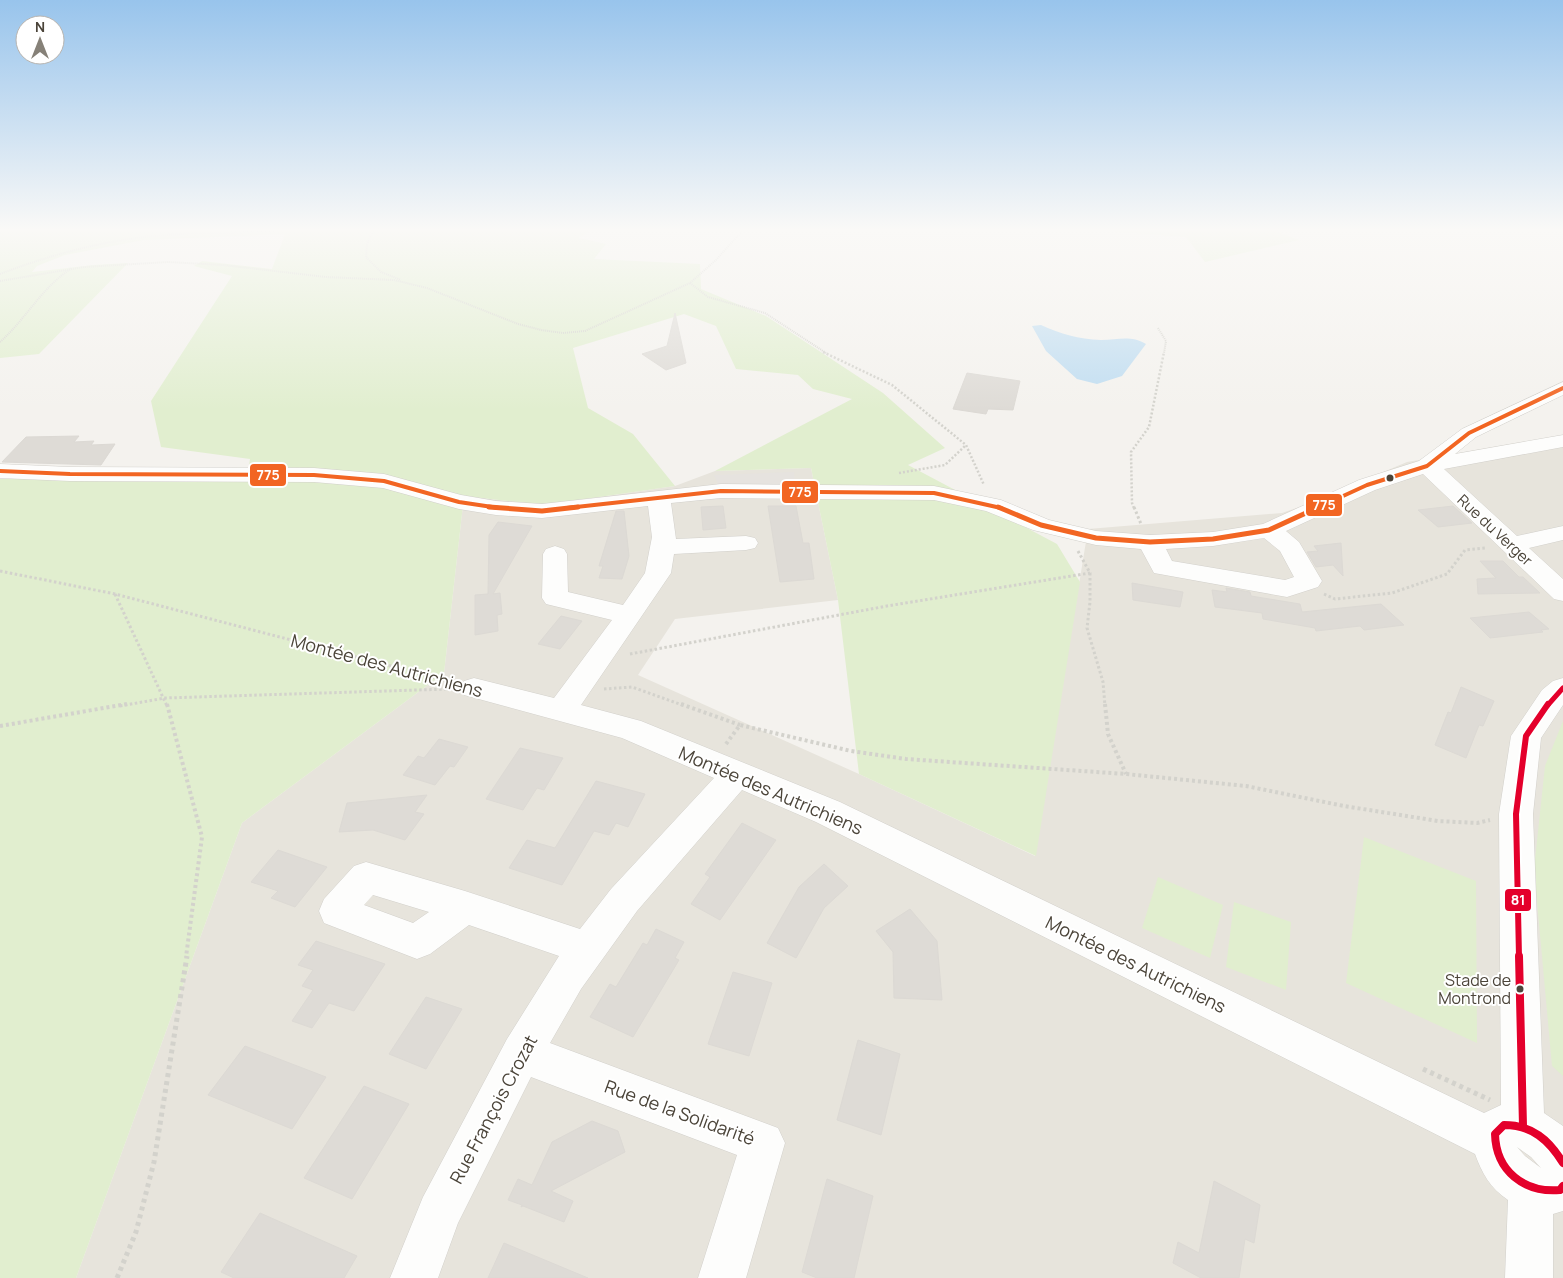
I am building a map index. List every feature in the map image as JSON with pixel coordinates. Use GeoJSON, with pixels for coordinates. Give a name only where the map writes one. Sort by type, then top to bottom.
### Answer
{"type":"FeatureCollection","features":[{"type":"Feature","properties":{"kind":"street"},"geometry":{"type":"LineString","coordinates":[[1427,466],[1469,433],[1563,388]]}},
{"type":"Feature","properties":{"kind":"street"},"geometry":{"type":"LineString","coordinates":[[0,471],[70,474],[314,474],[384,481],[459,502],[496,508],[542,511],[721,492],[934,493],[992,505],[1041,525],[1096,538],[1150,542],[1213,539],[1269,530],[1367,485],[1427,466],[1563,441]]}},
{"type":"Feature","properties":{"kind":"street","name":"Rue du Verger"},"geometry":{"type":"LineString","coordinates":[[1427,466],[1563,593]]}},
{"type":"Feature","properties":{"kind":"street"},"geometry":{"type":"LineString","coordinates":[[567,702],[630,616],[658,573],[664,537],[659,498]]}},
{"type":"Feature","properties":{"kind":"street"},"geometry":{"type":"LineString","coordinates":[[1150,542],[1163,567],[1287,589],[1309,581],[1290,547],[1269,530]]}},
{"type":"Feature","properties":{"kind":"street"},"geometry":{"type":"LineString","coordinates":[[1510,545],[1563,533]]}},
{"type":"Feature","properties":{"kind":"street"},"geometry":{"type":"LineString","coordinates":[[662,547],[746,543]]}},
{"type":"Feature","properties":{"kind":"street"},"geometry":{"type":"LineString","coordinates":[[555,554],[555,598],[630,616]]}},
{"type":"Feature","properties":{"kind":"street","name":"Montée des Autrichiens"},"geometry":{"type":"LineString","coordinates":[[474,688],[567,702],[630,730],[732,759],[828,812],[1508,1133]]}},
{"type":"Feature","properties":{"kind":"street"},"geometry":{"type":"LineString","coordinates":[[1529,1278],[1552,1179],[1518,1181],[1506,1170],[1495,1151],[1508,1133],[1516,814],[1526,736],[1552,698],[1563,688]]}},
{"type":"Feature","properties":{"kind":"street","name":"Rue François Crozat"},"geometry":{"type":"LineString","coordinates":[[414,1278],[439,1213],[520,1053],[567,976],[732,759]]}},
{"type":"Feature","properties":{"kind":"street"},"geometry":{"type":"LineString","coordinates":[[465,907],[587,949]]}},
{"type":"Feature","properties":{"kind":"street","name":"Rue de la Solidarité"},"geometry":{"type":"LineString","coordinates":[[520,1053],[763,1144],[722,1278]]}},
{"type":"Feature","properties":{"kind":"path"},"geometry":{"type":"LineString","coordinates":[[0,342],[47,291]]}},
{"type":"Feature","properties":{"kind":"path"},"geometry":{"type":"LineString","coordinates":[[435,291],[524,325],[555,333],[571,334],[585,331],[673,291]]}},
{"type":"Feature","properties":{"kind":"path"},"geometry":{"type":"LineString","coordinates":[[701,291],[708,296],[765,313],[817,348],[892,385],[966,446],[992,505]]}},
{"type":"Feature","properties":{"kind":"path"},"geometry":{"type":"LineString","coordinates":[[1150,542],[1132,503],[1131,452],[1149,427],[1166,341],[1158,328]]}},
{"type":"Feature","properties":{"kind":"path"},"geometry":{"type":"LineString","coordinates":[[1079,534],[1077,550],[1090,573],[1090,602],[1087,628],[1103,682],[1108,734],[1126,774]]}},
{"type":"Feature","properties":{"kind":"path"},"geometry":{"type":"LineString","coordinates":[[1300,584],[1335,599],[1392,592],[1447,574],[1465,550],[1510,545]]}},
{"type":"Feature","properties":{"kind":"path","name":"Montée des Autrichiens"},"geometry":{"type":"LineString","coordinates":[[0,571],[115,594],[474,688]]}},
{"type":"Feature","properties":{"kind":"path"},"geometry":{"type":"LineString","coordinates":[[597,660],[887,606],[1090,573]]}},
{"type":"Feature","properties":{"kind":"path"},"geometry":{"type":"LineString","coordinates":[[115,594],[165,698],[202,837],[194,909],[154,1162],[136,1232],[118,1278]]}},
{"type":"Feature","properties":{"kind":"path"},"geometry":{"type":"LineString","coordinates":[[567,702],[632,687],[740,725],[851,751],[906,759],[1126,774],[1246,786],[1344,806],[1438,821],[1477,822],[1516,814]]}},
{"type":"Feature","properties":{"kind":"path"},"geometry":{"type":"LineString","coordinates":[[0,726],[165,698],[474,688]]}},
{"type":"Feature","properties":{"kind":"path"},"geometry":{"type":"LineString","coordinates":[[732,759],[740,725]]}},
{"type":"Feature","properties":{"kind":"shaded area"},"geometry":{"type":"Polygon","coordinates":[[[1563,435],[1563,1278],[76,1278],[242,823],[444,673],[464,496],[544,505],[675,486],[715,471],[811,468],[838,600],[675,619],[638,675],[859,774],[1035,856],[1088,529],[1282,513],[1407,462],[1563,435]]]}},
{"type":"Feature","properties":{"kind":"shaded area"},"geometry":{"type":"Polygon","coordinates":[[[794,472],[795,484],[773,491],[721,491],[714,475],[794,472]]]}},
{"type":"Feature","properties":{"kind":"green space"},"geometry":{"type":"Polygon","coordinates":[[[0,291],[101,291],[39,354],[0,358],[0,291]]]}},
{"type":"Feature","properties":{"kind":"green space"},"geometry":{"type":"Polygon","coordinates":[[[223,291],[705,291],[766,316],[883,393],[945,448],[908,465],[1057,544],[1080,582],[1036,856],[859,774],[838,600],[811,468],[715,471],[852,399],[813,389],[798,375],[736,369],[716,326],[684,314],[573,348],[588,408],[633,434],[675,486],[544,505],[464,496],[444,673],[242,823],[76,1278],[0,1278],[0,479],[247,479],[250,459],[161,447],[151,401],[223,291]]]}},
{"type":"Feature","properties":{"kind":"green space"},"geometry":{"type":"Polygon","coordinates":[[[1563,721],[1563,1076],[1552,1066],[1534,869],[1545,766],[1563,721]]]}},
{"type":"Feature","properties":{"kind":"green space"},"geometry":{"type":"Polygon","coordinates":[[[1364,837],[1476,881],[1477,1043],[1346,983],[1364,837]]]}},
{"type":"Feature","properties":{"kind":"green space"},"geometry":{"type":"Polygon","coordinates":[[[1158,877],[1223,905],[1210,958],[1142,928],[1158,877]]]}},
{"type":"Feature","properties":{"kind":"green space"},"geometry":{"type":"Polygon","coordinates":[[[1234,902],[1291,922],[1286,990],[1226,967],[1234,902]]]}},
{"type":"Feature","properties":{"kind":"water"},"geometry":{"type":"Polygon","coordinates":[[[1041,325],[1077,337],[1101,340],[1129,339],[1146,344],[1122,376],[1097,384],[1077,379],[1046,351],[1032,326],[1041,325]]]}},
{"type":"Feature","properties":{"kind":"building"},"geometry":{"type":"Polygon","coordinates":[[[675,313],[686,363],[666,370],[642,354],[667,346],[675,313]]]}},
{"type":"Feature","properties":{"kind":"building"},"geometry":{"type":"Polygon","coordinates":[[[967,373],[1020,381],[1013,410],[988,409],[986,414],[953,409],[967,373]]]}},
{"type":"Feature","properties":{"kind":"building"},"geometry":{"type":"Polygon","coordinates":[[[79,436],[74,442],[94,441],[91,445],[115,444],[101,465],[2,462],[26,437],[79,436]]]}},
{"type":"Feature","properties":{"kind":"building"},"geometry":{"type":"Polygon","coordinates":[[[723,506],[726,528],[703,530],[701,507],[723,506]]]}},
{"type":"Feature","properties":{"kind":"building"},"geometry":{"type":"Polygon","coordinates":[[[768,506],[796,506],[803,543],[809,543],[814,579],[780,582],[768,506]]]}},
{"type":"Feature","properties":{"kind":"building"},"geometry":{"type":"Polygon","coordinates":[[[1453,506],[1472,523],[1438,527],[1418,510],[1453,506]]]}},
{"type":"Feature","properties":{"kind":"building"},"geometry":{"type":"Polygon","coordinates":[[[616,511],[624,511],[629,556],[622,579],[599,578],[603,566],[599,566],[616,511]]]}},
{"type":"Feature","properties":{"kind":"building"},"geometry":{"type":"Polygon","coordinates":[[[498,522],[532,526],[493,594],[500,593],[502,614],[497,615],[498,631],[475,635],[475,595],[488,594],[489,535],[498,522]]]}},
{"type":"Feature","properties":{"kind":"building"},"geometry":{"type":"Polygon","coordinates":[[[1341,543],[1343,576],[1333,565],[1316,567],[1307,552],[1318,551],[1314,546],[1341,543]]]}},
{"type":"Feature","properties":{"kind":"building"},"geometry":{"type":"Polygon","coordinates":[[[1480,561],[1503,561],[1519,577],[1523,577],[1540,593],[1478,594],[1477,579],[1496,578],[1480,561]]]}},
{"type":"Feature","properties":{"kind":"building"},"geometry":{"type":"Polygon","coordinates":[[[1132,583],[1183,592],[1180,607],[1133,600],[1132,583]]]}},
{"type":"Feature","properties":{"kind":"building"},"geometry":{"type":"Polygon","coordinates":[[[1226,588],[1250,592],[1251,596],[1300,604],[1302,612],[1381,604],[1404,625],[1364,630],[1360,626],[1316,631],[1315,628],[1263,619],[1262,613],[1215,607],[1212,590],[1227,592],[1226,588]]]}},
{"type":"Feature","properties":{"kind":"building"},"geometry":{"type":"Polygon","coordinates":[[[1529,612],[1549,629],[1541,630],[1543,632],[1490,638],[1470,618],[1529,612]]]}},
{"type":"Feature","properties":{"kind":"building"},"geometry":{"type":"Polygon","coordinates":[[[561,616],[582,621],[560,649],[538,644],[561,616]]]}},
{"type":"Feature","properties":{"kind":"building"},"geometry":{"type":"Polygon","coordinates":[[[1461,687],[1494,701],[1483,726],[1479,725],[1466,758],[1435,745],[1448,712],[1451,713],[1461,687]]]}},
{"type":"Feature","properties":{"kind":"building"},"geometry":{"type":"Polygon","coordinates":[[[439,739],[468,747],[454,767],[450,766],[435,785],[403,775],[418,756],[424,758],[439,739]]]}},
{"type":"Feature","properties":{"kind":"building"},"geometry":{"type":"Polygon","coordinates":[[[520,748],[563,758],[544,790],[537,788],[523,810],[486,799],[520,748]]]}},
{"type":"Feature","properties":{"kind":"building"},"geometry":{"type":"Polygon","coordinates":[[[596,781],[645,794],[628,827],[616,823],[609,835],[594,831],[562,885],[509,868],[527,840],[555,848],[596,781]]]}},
{"type":"Feature","properties":{"kind":"building"},"geometry":{"type":"Polygon","coordinates":[[[427,795],[415,812],[424,814],[405,840],[373,830],[339,832],[347,803],[427,795]]]}},
{"type":"Feature","properties":{"kind":"building"},"geometry":{"type":"Polygon","coordinates":[[[742,823],[776,840],[720,920],[691,904],[710,877],[705,874],[742,823]]]}},
{"type":"Feature","properties":{"kind":"building"},"geometry":{"type":"Polygon","coordinates":[[[278,850],[327,867],[295,907],[271,898],[278,891],[251,882],[278,850]]]}},
{"type":"Feature","properties":{"kind":"building"},"geometry":{"type":"Polygon","coordinates":[[[824,864],[848,886],[824,908],[796,958],[767,943],[799,887],[824,864]]]}},
{"type":"Feature","properties":{"kind":"building"},"geometry":{"type":"Polygon","coordinates":[[[910,909],[937,941],[942,1000],[894,998],[893,952],[876,931],[910,909]]]}},
{"type":"Feature","properties":{"kind":"building"},"geometry":{"type":"Polygon","coordinates":[[[656,929],[684,942],[675,958],[679,960],[633,1037],[590,1017],[610,984],[616,987],[643,943],[647,945],[656,929]]]}},
{"type":"Feature","properties":{"kind":"building"},"geometry":{"type":"Polygon","coordinates":[[[316,941],[385,964],[354,1011],[329,1003],[312,1028],[292,1021],[313,990],[302,986],[313,970],[298,965],[316,941]]]}},
{"type":"Feature","properties":{"kind":"building"},"geometry":{"type":"Polygon","coordinates":[[[733,972],[772,983],[749,1056],[708,1044],[733,972]]]}},
{"type":"Feature","properties":{"kind":"building"},"geometry":{"type":"Polygon","coordinates":[[[426,997],[462,1009],[426,1069],[389,1054],[426,997]]]}},
{"type":"Feature","properties":{"kind":"building"},"geometry":{"type":"Polygon","coordinates":[[[858,1040],[900,1054],[881,1135],[837,1120],[858,1040]]]}},
{"type":"Feature","properties":{"kind":"building"},"geometry":{"type":"Polygon","coordinates":[[[245,1046],[326,1077],[292,1129],[208,1095],[245,1046]]]}},
{"type":"Feature","properties":{"kind":"building"},"geometry":{"type":"Polygon","coordinates":[[[364,1086],[409,1104],[352,1199],[304,1178],[364,1086]]]}},
{"type":"Feature","properties":{"kind":"building"},"geometry":{"type":"Polygon","coordinates":[[[592,1121],[618,1131],[625,1152],[551,1191],[573,1201],[564,1222],[523,1206],[521,1207],[522,1205],[508,1200],[518,1179],[532,1185],[552,1142],[592,1121]]]}},
{"type":"Feature","properties":{"kind":"building"},"geometry":{"type":"Polygon","coordinates":[[[827,1179],[873,1196],[854,1278],[817,1278],[802,1272],[827,1179]]]}},
{"type":"Feature","properties":{"kind":"building"},"geometry":{"type":"Polygon","coordinates":[[[1214,1181],[1260,1205],[1254,1243],[1245,1239],[1239,1278],[1201,1278],[1173,1263],[1178,1242],[1199,1253],[1214,1181]]]}},
{"type":"Feature","properties":{"kind":"building"},"geometry":{"type":"Polygon","coordinates":[[[260,1213],[357,1256],[344,1278],[234,1278],[221,1272],[260,1213]]]}},
{"type":"Feature","properties":{"kind":"building"},"geometry":{"type":"Polygon","coordinates":[[[504,1243],[588,1278],[488,1278],[504,1243]]]}},
{"type":"Feature","properties":{"kind":"transit line","name":"775"},"geometry":{"type":"LineString","coordinates":[[0,471],[70,474],[314,475],[384,481],[459,502],[496,508],[542,511],[721,491],[934,493],[993,505],[1041,525],[1096,538],[1150,542],[1213,539],[1269,530],[1367,485],[1427,466],[1469,433],[1563,388]]}},
{"type":"Feature","properties":{"kind":"transit line","name":"81"},"geometry":{"type":"LineString","coordinates":[[1523,1126],[1516,814],[1526,736],[1552,698],[1563,688]]}},
{"type":"Feature","properties":{"kind":"transit line","name":"81"},"geometry":{"type":"LineString","coordinates":[[1563,1163],[1553,1147],[1531,1130],[1514,1125],[1504,1125],[1495,1134],[1495,1146],[1499,1158],[1514,1177],[1536,1189],[1560,1190],[1563,1186]]}},
{"type":"Feature","properties":{"kind":"place","name":"Stade de Montrond"},"geometry":{"type":"Point","coordinates":[1520,989]}}]}
